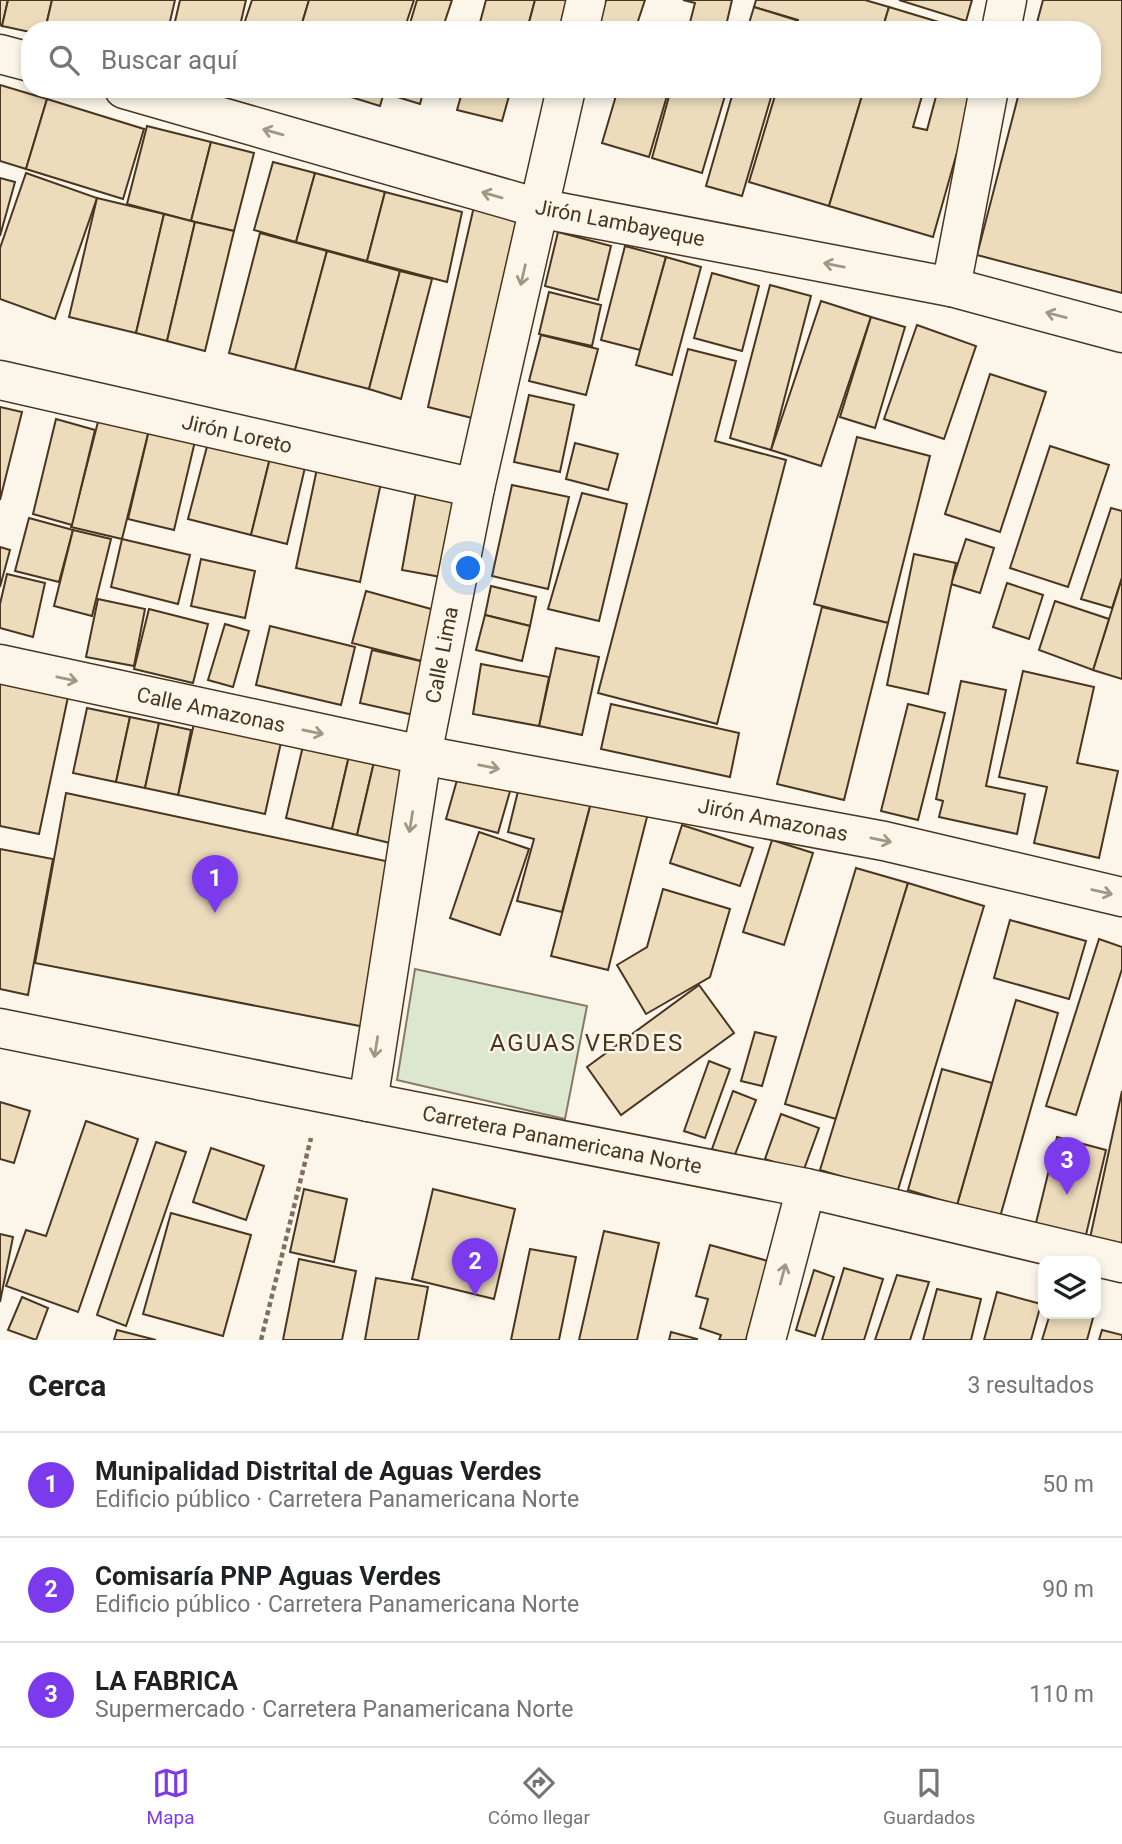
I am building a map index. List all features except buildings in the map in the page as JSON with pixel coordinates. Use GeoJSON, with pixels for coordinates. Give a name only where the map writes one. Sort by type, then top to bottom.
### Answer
{"type":"FeatureCollection","features":[{"type":"Feature","properties":{"kind":"street"},"geometry":{"type":"LineString","coordinates":[[581,21],[586,0]]}},
{"type":"Feature","properties":{"kind":"street"},"geometry":{"type":"LineString","coordinates":[[1003,21],[1007,0]]}},
{"type":"Feature","properties":{"kind":"street"},"geometry":{"type":"LineString","coordinates":[[0,54],[21,60]]}},
{"type":"Feature","properties":{"kind":"street","name":"Jirón Lambayeque"},"geometry":{"type":"LineString","coordinates":[[155,98],[538,208],[951,288],[1122,333]]}},
{"type":"Feature","properties":{"kind":"street","name":"Calle Lima"},"geometry":{"type":"LineString","coordinates":[[368,1102],[422,755],[475,488],[564,98]]}},
{"type":"Feature","properties":{"kind":"street"},"geometry":{"type":"LineString","coordinates":[[951,288],[987,98]]}},
{"type":"Feature","properties":{"kind":"street","name":"Jirón Loreto"},"geometry":{"type":"LineString","coordinates":[[0,380],[475,488]]}},
{"type":"Feature","properties":{"kind":"street","name":"Calle Amazonas"},"geometry":{"type":"LineString","coordinates":[[0,664],[422,755]]}},
{"type":"Feature","properties":{"kind":"street","name":"Jirón Amazonas"},"geometry":{"type":"LineString","coordinates":[[422,755],[884,841],[1122,897]]}},
{"type":"Feature","properties":{"kind":"street","name":"Carretera Panamericana Norte"},"geometry":{"type":"LineString","coordinates":[[0,1028],[806,1188],[1122,1263]]}},
{"type":"Feature","properties":{"kind":"street"},"geometry":{"type":"LineString","coordinates":[[766,1340],[806,1188]]}},
{"type":"Feature","properties":{"kind":"path"},"geometry":{"type":"LineString","coordinates":[[261,1340],[322,1093]]}},
{"type":"Feature","properties":{"kind":"green space"},"geometry":{"type":"Polygon","coordinates":[[[415,969],[587,1006],[565,1119],[397,1080],[415,969]]]}},
{"type":"Feature","properties":{"kind":"place","name":"Munipalidad Distrital de Aguas Verdes"},"geometry":{"type":"Point","coordinates":[215,913]}},
{"type":"Feature","properties":{"kind":"place","name":"LA FABRICA"},"geometry":{"type":"Point","coordinates":[1067,1195]}},
{"type":"Feature","properties":{"kind":"place","name":"Comisaría PNP Aguas Verdes"},"geometry":{"type":"Point","coordinates":[475,1296]}},
{"type":"Feature","properties":{"kind":"district","name":"AGUAS VERDES"},"geometry":{"type":"Point","coordinates":[587,1043]}}]}
